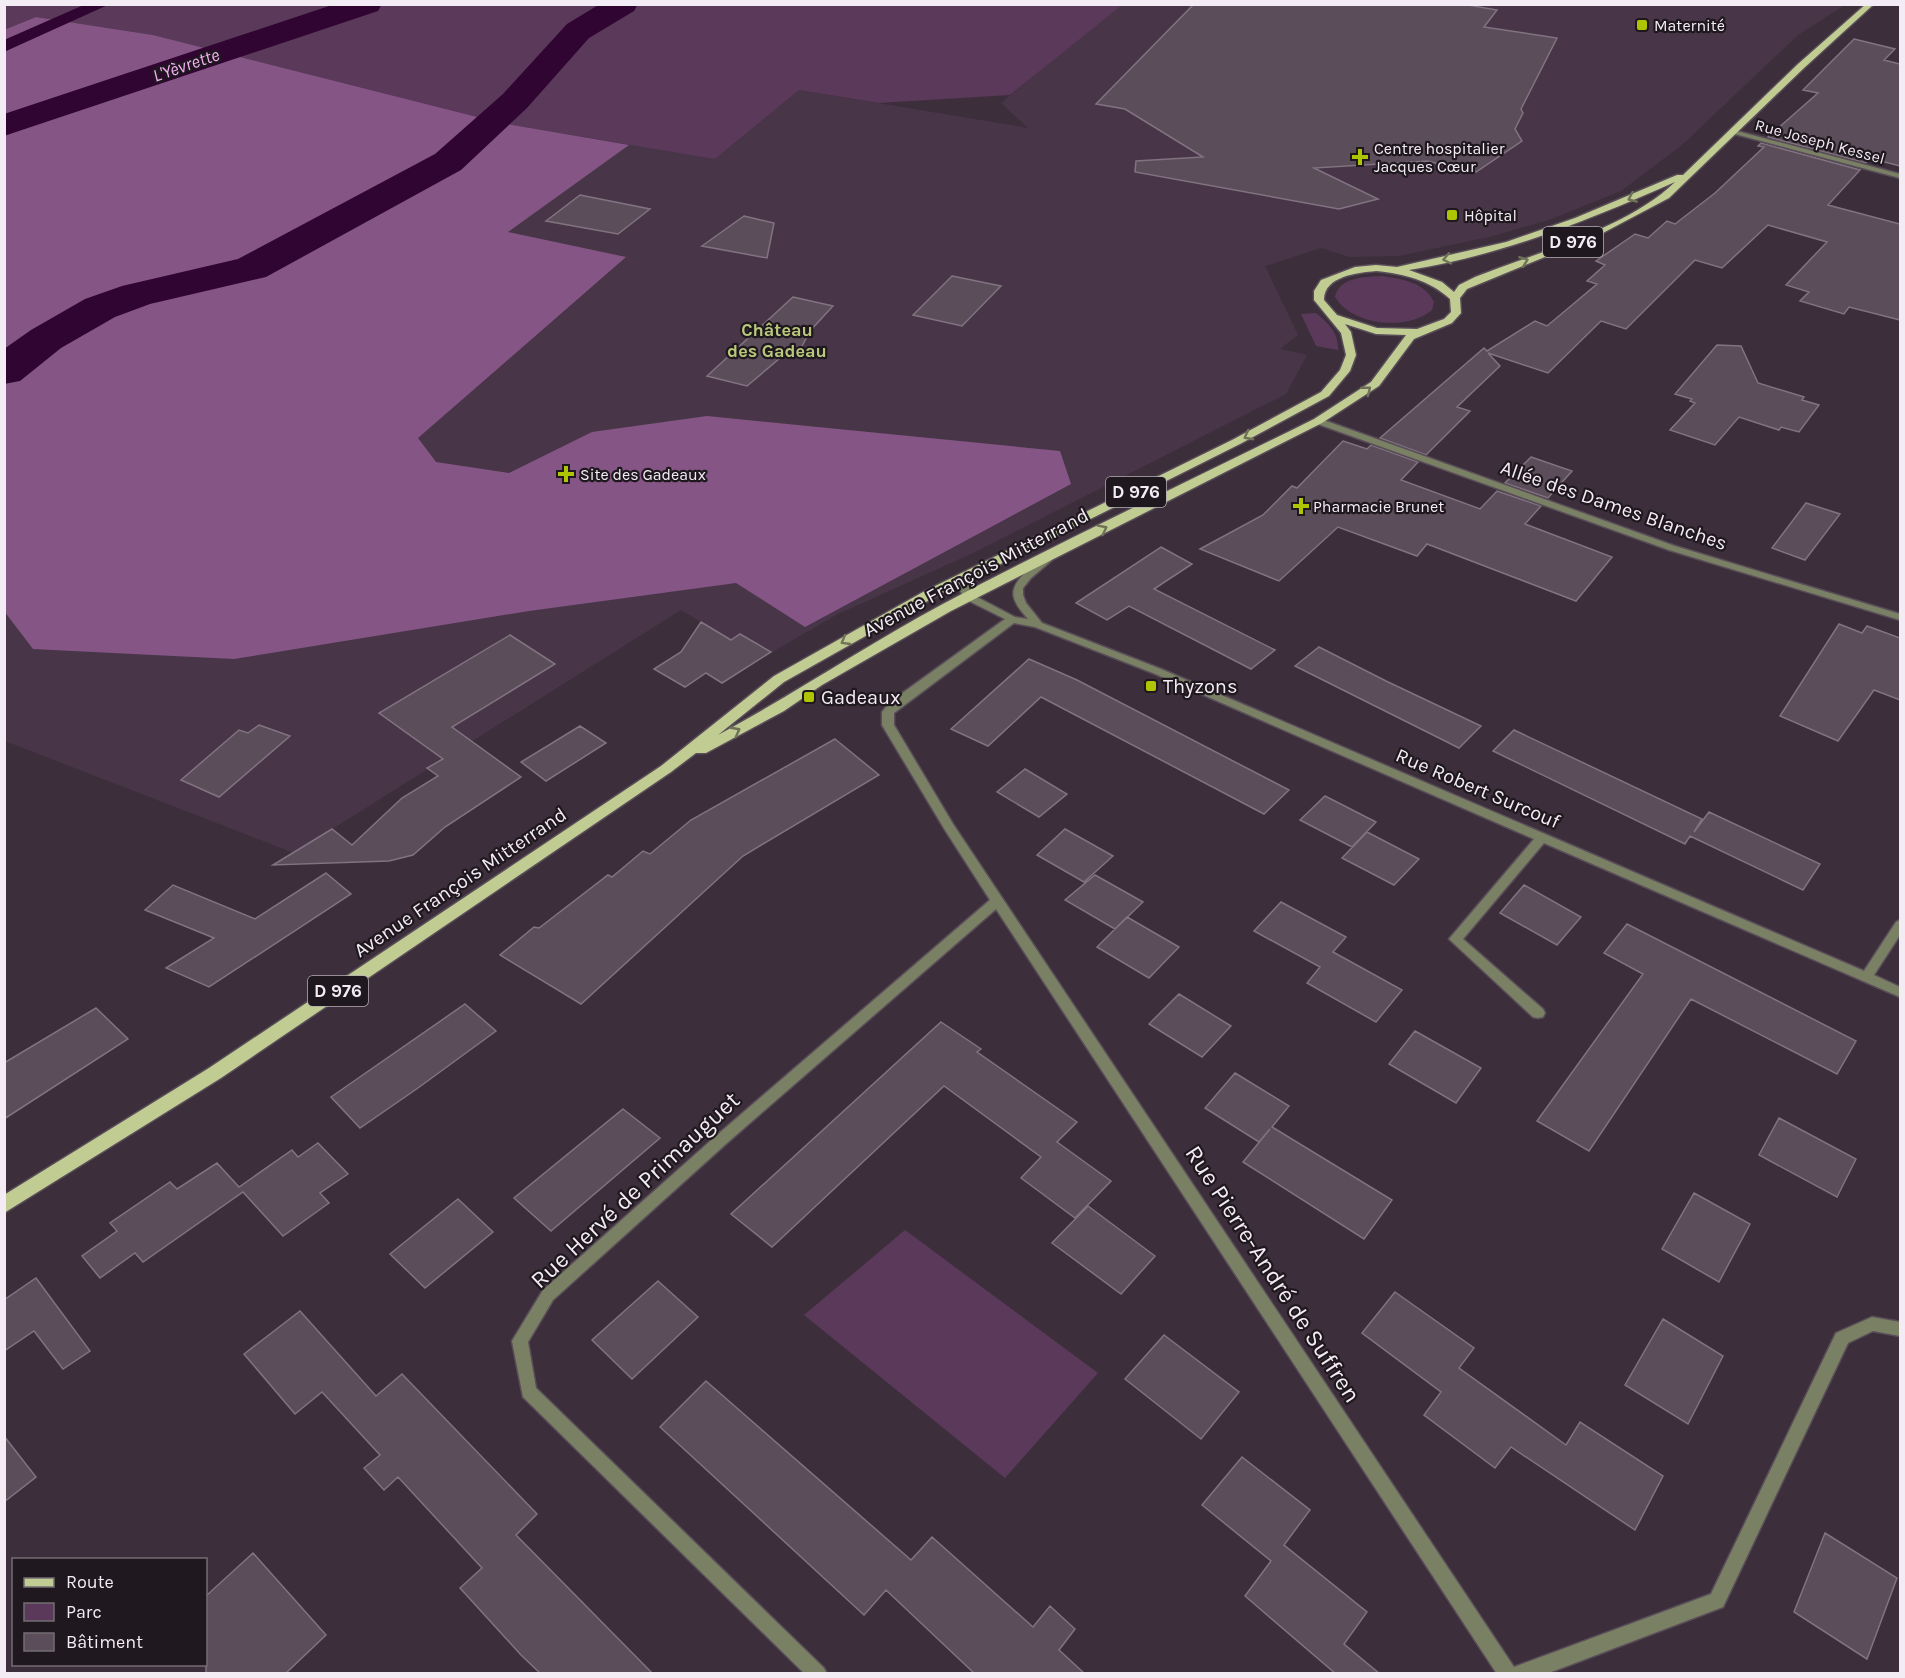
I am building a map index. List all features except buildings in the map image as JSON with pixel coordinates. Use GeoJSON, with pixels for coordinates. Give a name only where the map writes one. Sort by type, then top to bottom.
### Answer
{"type":"FeatureCollection","features":[{"type":"Feature","properties":{"kind":"main road","name":"D 976"},"geometry":{"type":"LineString","coordinates":[[1455,298],[1464,287],[1478,279],[1592,234],[1644,210],[1666,196],[1685,175],[1801,66],[1871,4]]}},
{"type":"Feature","properties":{"kind":"main road","name":"D 976"},"geometry":{"type":"LineString","coordinates":[[1389,269],[1477,252],[1548,233],[1685,175]]}},
{"type":"Feature","properties":{"kind":"main road"},"geometry":{"type":"LineString","coordinates":[[1389,269],[1421,276],[1439,284],[1455,298],[1456,313],[1448,321],[1418,332],[1376,331],[1337,318],[1322,306],[1319,291],[1324,282],[1355,270],[1389,269]]}},
{"type":"Feature","properties":{"kind":"main road","name":"Avenue François Mitterrand"},"geometry":{"type":"LineString","coordinates":[[4,1205],[215,1073],[666,769],[779,679],[871,626],[1236,442],[1325,394],[1345,371],[1351,355],[1346,332],[1337,318]]}},
{"type":"Feature","properties":{"kind":"main road","name":"Avenue François Mitterrand"},"geometry":{"type":"LineString","coordinates":[[666,769],[779,708],[817,682],[969,597],[1318,421],[1375,384],[1410,337],[1418,332]]}},
{"type":"Feature","properties":{"kind":"street","name":"Rue Joseph Kessel"},"geometry":{"type":"LineString","coordinates":[[1733,132],[1900,176]]}},
{"type":"Feature","properties":{"kind":"street","name":"Allée des Dames Blanches"},"geometry":{"type":"LineString","coordinates":[[1318,421],[1672,548],[1900,616]]}},
{"type":"Feature","properties":{"kind":"street","name":"Rue Robert Surcouf"},"geometry":{"type":"LineString","coordinates":[[1038,625],[1018,602],[1017,588],[1051,555]]}},
{"type":"Feature","properties":{"kind":"street"},"geometry":{"type":"LineString","coordinates":[[969,597],[964,589],[971,575]]}},
{"type":"Feature","properties":{"kind":"street","name":"Rue Robert Surcouf"},"geometry":{"type":"LineString","coordinates":[[969,597],[1012,619],[1038,625],[1162,674],[1900,992]]}},
{"type":"Feature","properties":{"kind":"street","name":"Rue Pierre-André de Suffren"},"geometry":{"type":"LineString","coordinates":[[1012,619],[894,705],[887,719],[888,725],[949,827],[1508,1674]]}},
{"type":"Feature","properties":{"kind":"street"},"geometry":{"type":"LineString","coordinates":[[1538,1012],[1455,939],[1542,837]]}},
{"type":"Feature","properties":{"kind":"street","name":"Rue Hervé de Primauguet"},"geometry":{"type":"LineString","coordinates":[[818,1674],[529,1392],[520,1341],[549,1295],[722,1139],[998,900]]}},
{"type":"Feature","properties":{"kind":"street"},"geometry":{"type":"LineString","coordinates":[[1867,976],[1900,925]]}},
{"type":"Feature","properties":{"kind":"street"},"geometry":{"type":"LineString","coordinates":[[1520,1674],[1717,1601],[1842,1338],[1872,1324],[1900,1329]]}},
{"type":"Feature","properties":{"kind":"shaded area","name":"Site des Gadeaux"},"geometry":{"type":"Polygon","coordinates":[[[1120,5],[1845,5],[1798,35],[1682,145],[1621,191],[1549,220],[1489,237],[1399,256],[1350,257],[1321,248],[1265,266],[1298,335],[1280,349],[1307,355],[1286,394],[971,554],[838,614],[762,658],[681,610],[294,853],[5,741],[5,381],[510,125],[515,116],[715,159],[799,90],[1028,128],[1001,103],[1120,5]]]}},
{"type":"Feature","properties":{"kind":"shaded area"},"geometry":{"type":"Polygon","coordinates":[[[36,17],[153,35],[501,123],[629,145],[508,232],[626,257],[418,438],[436,462],[509,473],[592,432],[707,416],[1060,451],[1071,484],[805,627],[736,583],[529,611],[234,659],[33,649],[4,611],[4,30],[36,17]]]}},
{"type":"Feature","properties":{"kind":"green space"},"geometry":{"type":"Polygon","coordinates":[[[5,4],[1122,5],[1010,95],[879,103],[799,90],[715,159],[501,123],[153,35],[36,17],[5,30],[5,4]]]}},
{"type":"Feature","properties":{"kind":"green space"},"geometry":{"type":"Polygon","coordinates":[[[1382,276],[1412,283],[1425,290],[1434,302],[1432,310],[1422,317],[1409,321],[1381,322],[1354,314],[1343,307],[1335,297],[1342,285],[1353,279],[1382,276]]]}},
{"type":"Feature","properties":{"kind":"green space"},"geometry":{"type":"Polygon","coordinates":[[[1316,313],[1335,333],[1338,350],[1316,346],[1301,314],[1316,313]]]}},
{"type":"Feature","properties":{"kind":"green space"},"geometry":{"type":"Polygon","coordinates":[[[905,1230],[1098,1373],[1005,1478],[804,1315],[905,1230]]]}},
{"type":"Feature","properties":{"kind":"waterway"},"geometry":{"type":"LineString","coordinates":[[4,47],[102,4]]}},
{"type":"Feature","properties":{"kind":"waterway","name":"L'Yèvrette"},"geometry":{"type":"LineString","coordinates":[[4,126],[367,4]]}},
{"type":"Feature","properties":{"kind":"waterway"},"geometry":{"type":"LineString","coordinates":[[4,371],[46,339],[100,308],[137,295],[252,268],[448,162],[515,101],[578,31],[623,4]]}},
{"type":"Feature","properties":{"kind":"place","name":"Maternité"},"geometry":{"type":"Point","coordinates":[1642,25]}},
{"type":"Feature","properties":{"kind":"place","name":"Centre hospitalier Jacques Cœur"},"geometry":{"type":"Point","coordinates":[1360,157]}},
{"type":"Feature","properties":{"kind":"place","name":"Hôpital"},"geometry":{"type":"Point","coordinates":[1452,215]}},
{"type":"Feature","properties":{"kind":"place","name":"Site des Gadeaux"},"geometry":{"type":"Point","coordinates":[566,474]}},
{"type":"Feature","properties":{"kind":"place","name":"Pharmacie Brunet"},"geometry":{"type":"Point","coordinates":[1301,506]}},
{"type":"Feature","properties":{"kind":"place","name":"Thyzons"},"geometry":{"type":"Point","coordinates":[1151,686]}},
{"type":"Feature","properties":{"kind":"place","name":"Gadeaux"},"geometry":{"type":"Point","coordinates":[809,697]}},
{"type":"Feature","properties":{"kind":"district","name":"Château des Gadeau"},"geometry":{"type":"Point","coordinates":[777,340]}}]}
